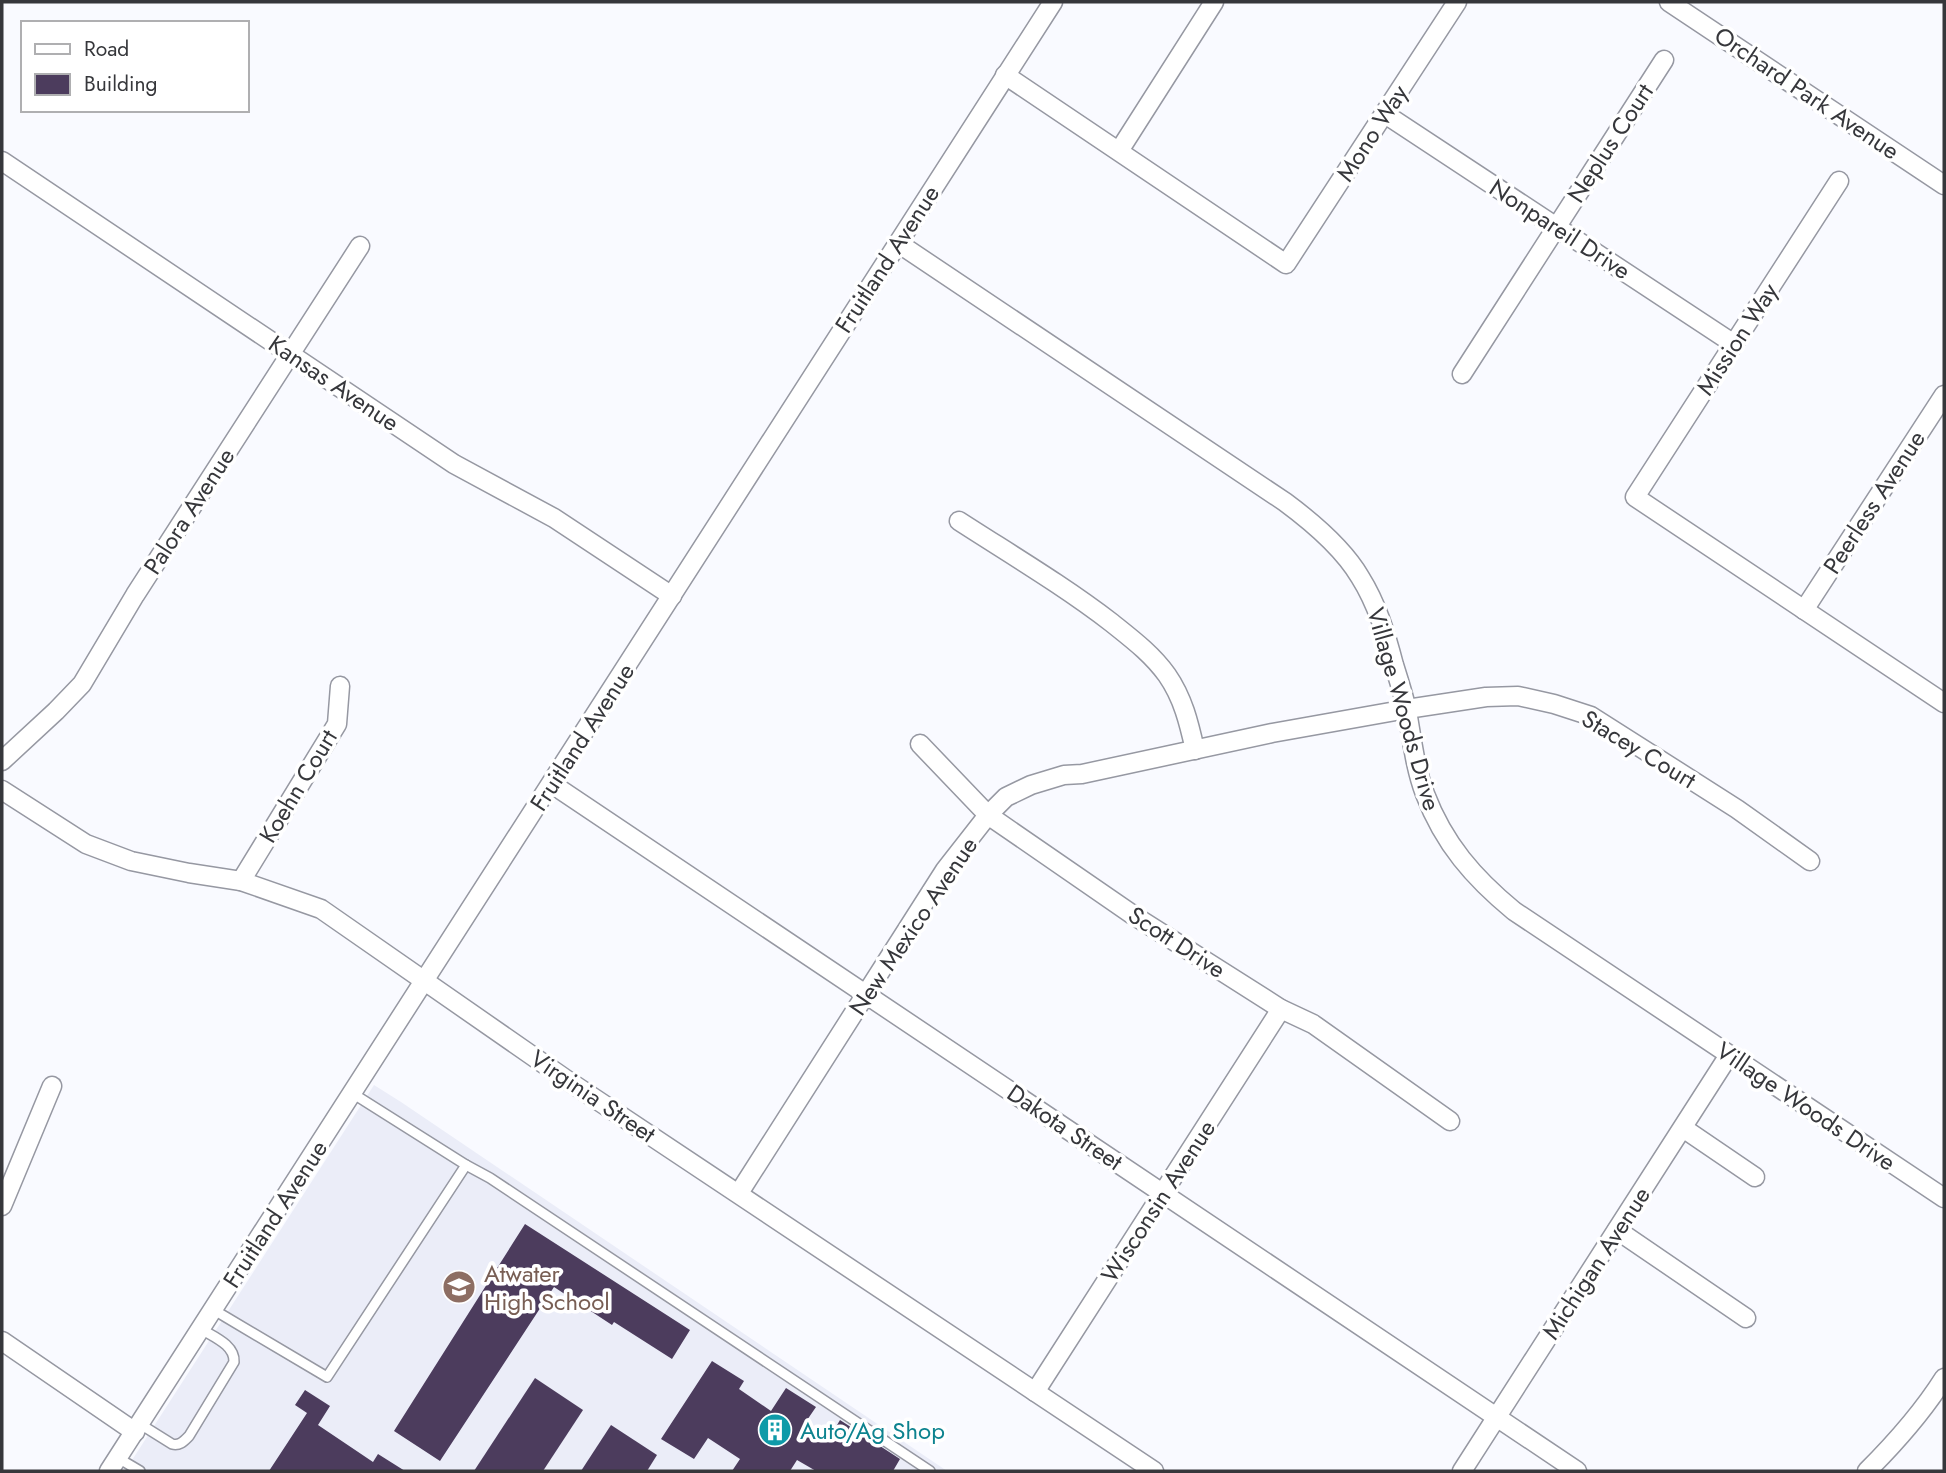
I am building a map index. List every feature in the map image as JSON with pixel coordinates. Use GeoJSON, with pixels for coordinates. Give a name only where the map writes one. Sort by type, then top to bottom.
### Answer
{"type":"FeatureCollection","features":[{"type":"Feature","properties":{"kind":"street","name":"Fruitland Avenue"},"geometry":{"type":"LineString","coordinates":[[114,1464],[1053,2]]}},
{"type":"Feature","properties":{"kind":"street"},"geometry":{"type":"LineString","coordinates":[[1005,75],[1119,151],[1213,2]]}},
{"type":"Feature","properties":{"kind":"street","name":"Mono Way"},"geometry":{"type":"LineString","coordinates":[[1119,151],[1286,264],[1457,2]]}},
{"type":"Feature","properties":{"kind":"street","name":"Orchard Park Avenue"},"geometry":{"type":"LineString","coordinates":[[1669,2],[1944,185]]}},
{"type":"Feature","properties":{"kind":"street","name":"Neplus Court"},"geometry":{"type":"LineString","coordinates":[[1462,373],[1664,60]]}},
{"type":"Feature","properties":{"kind":"street","name":"Nonpareil Drive"},"geometry":{"type":"LineString","coordinates":[[1385,114],[1734,344]]}},
{"type":"Feature","properties":{"kind":"street","name":"Kansas Avenue"},"geometry":{"type":"LineString","coordinates":[[2,161],[454,464],[554,518],[672,596]]}},
{"type":"Feature","properties":{"kind":"street","name":"Mission Way"},"geometry":{"type":"LineString","coordinates":[[1804,610],[1635,497],[1839,181]]}},
{"type":"Feature","properties":{"kind":"street","name":"Village Woods Drive"},"geometry":{"type":"LineString","coordinates":[[898,243],[1285,502],[1326,535],[1359,575],[1381,617],[1407,709],[1415,758],[1425,794],[1438,823],[1453,849],[1485,887],[1514,911],[1944,1198]]}},
{"type":"Feature","properties":{"kind":"street","name":"Palora Avenue"},"geometry":{"type":"LineString","coordinates":[[2,761],[82,684],[135,595],[360,246]]}},
{"type":"Feature","properties":{"kind":"street","name":"Peerless Avenue"},"geometry":{"type":"LineString","coordinates":[[1804,610],[1944,395]]}},
{"type":"Feature","properties":{"kind":"street"},"geometry":{"type":"LineString","coordinates":[[959,521],[1086,603],[1155,660],[1186,711],[1195,750]]}},
{"type":"Feature","properties":{"kind":"street"},"geometry":{"type":"LineString","coordinates":[[1804,610],[1944,703]]}},
{"type":"Feature","properties":{"kind":"street","name":"Koehn Court"},"geometry":{"type":"LineString","coordinates":[[241,881],[337,724],[340,686]]}},
{"type":"Feature","properties":{"kind":"street","name":"Stacey Court"},"geometry":{"type":"LineString","coordinates":[[1407,709],[1486,697],[1518,696],[1591,716],[1737,809],[1810,861]]}},
{"type":"Feature","properties":{"kind":"street","name":"New Mexico Avenue"},"geometry":{"type":"LineString","coordinates":[[739,1194],[945,870],[988,815],[1006,797],[1031,785],[1064,775],[1082,774],[1272,733],[1407,709]]}},
{"type":"Feature","properties":{"kind":"street","name":"Scott Drive"},"geometry":{"type":"LineString","coordinates":[[920,744],[988,815],[1133,915],[1281,1009],[1312,1024],[1450,1121]]}},
{"type":"Feature","properties":{"kind":"street","name":"Dakota Street"},"geometry":{"type":"LineString","coordinates":[[552,784],[1577,1471]]}},
{"type":"Feature","properties":{"kind":"street","name":"Virginia Street"},"geometry":{"type":"LineString","coordinates":[[2,790],[86,844],[131,861],[241,881],[321,909],[579,1088],[1154,1471]]}},
{"type":"Feature","properties":{"kind":"street","name":"Wisconsin Avenue"},"geometry":{"type":"LineString","coordinates":[[1035,1392],[1281,1009]]}},
{"type":"Feature","properties":{"kind":"street","name":"Michigan Avenue"},"geometry":{"type":"LineString","coordinates":[[1462,1471],[1729,1055]]}},
{"type":"Feature","properties":{"kind":"street"},"geometry":{"type":"LineString","coordinates":[[2,1206],[52,1086]]}},
{"type":"Feature","properties":{"kind":"street"},"geometry":{"type":"LineString","coordinates":[[1683,1128],[1755,1177]]}},
{"type":"Feature","properties":{"kind":"street"},"geometry":{"type":"LineString","coordinates":[[1618,1230],[1746,1318]]}},
{"type":"Feature","properties":{"kind":"street"},"geometry":{"type":"LineString","coordinates":[[2,1341],[138,1428]]}},
{"type":"Feature","properties":{"kind":"street"},"geometry":{"type":"LineString","coordinates":[[1867,1471],[1926,1407],[1944,1378]]}},
{"type":"Feature","properties":{"kind":"lane"},"geometry":{"type":"LineString","coordinates":[[352,1093],[490,1178],[930,1471]]}},
{"type":"Feature","properties":{"kind":"lane"},"geometry":{"type":"LineString","coordinates":[[214,1310],[327,1377],[466,1165]]}},
{"type":"Feature","properties":{"kind":"lane"},"geometry":{"type":"LineString","coordinates":[[138,1428],[172,1444],[183,1442],[189,1436],[234,1362],[235,1356],[231,1350],[201,1329]]}},
{"type":"Feature","properties":{"kind":"lane"},"geometry":{"type":"LineString","coordinates":[[114,1464],[140,1471]]}},
{"type":"Feature","properties":{"kind":"shaded area","name":"Atwater High School"},"geometry":{"type":"Polygon","coordinates":[[[374,1085],[401,1102],[947,1471],[125,1471],[374,1085]]]}},
{"type":"Feature","properties":{"kind":"building"},"geometry":{"type":"Polygon","coordinates":[[[525,1224],[690,1330],[672,1359],[614,1322],[612,1325],[554,1287],[440,1461],[394,1431],[525,1224]]]}},
{"type":"Feature","properties":{"kind":"building"},"geometry":{"type":"Polygon","coordinates":[[[712,1361],[744,1381],[739,1389],[771,1411],[786,1388],[816,1407],[803,1426],[827,1442],[840,1420],[900,1459],[893,1471],[816,1471],[797,1460],[790,1471],[732,1471],[740,1459],[708,1438],[694,1459],[661,1439],[712,1361]]]}},
{"type":"Feature","properties":{"kind":"building"},"geometry":{"type":"Polygon","coordinates":[[[535,1378],[583,1410],[543,1471],[474,1471],[535,1378]]]}},
{"type":"Feature","properties":{"kind":"building"},"geometry":{"type":"Polygon","coordinates":[[[305,1390],[330,1406],[318,1425],[373,1462],[378,1454],[405,1471],[269,1471],[307,1413],[295,1405],[305,1390]]]}},
{"type":"Feature","properties":{"kind":"building"},"geometry":{"type":"Polygon","coordinates":[[[611,1425],[657,1455],[647,1471],[581,1471],[611,1425]]]}},
{"type":"Feature","properties":{"kind":"place","name":"Atwater High School"},"geometry":{"type":"Point","coordinates":[459,1287]}},
{"type":"Feature","properties":{"kind":"place","name":"Auto/Ag Shop"},"geometry":{"type":"Point","coordinates":[775,1430]}}]}
